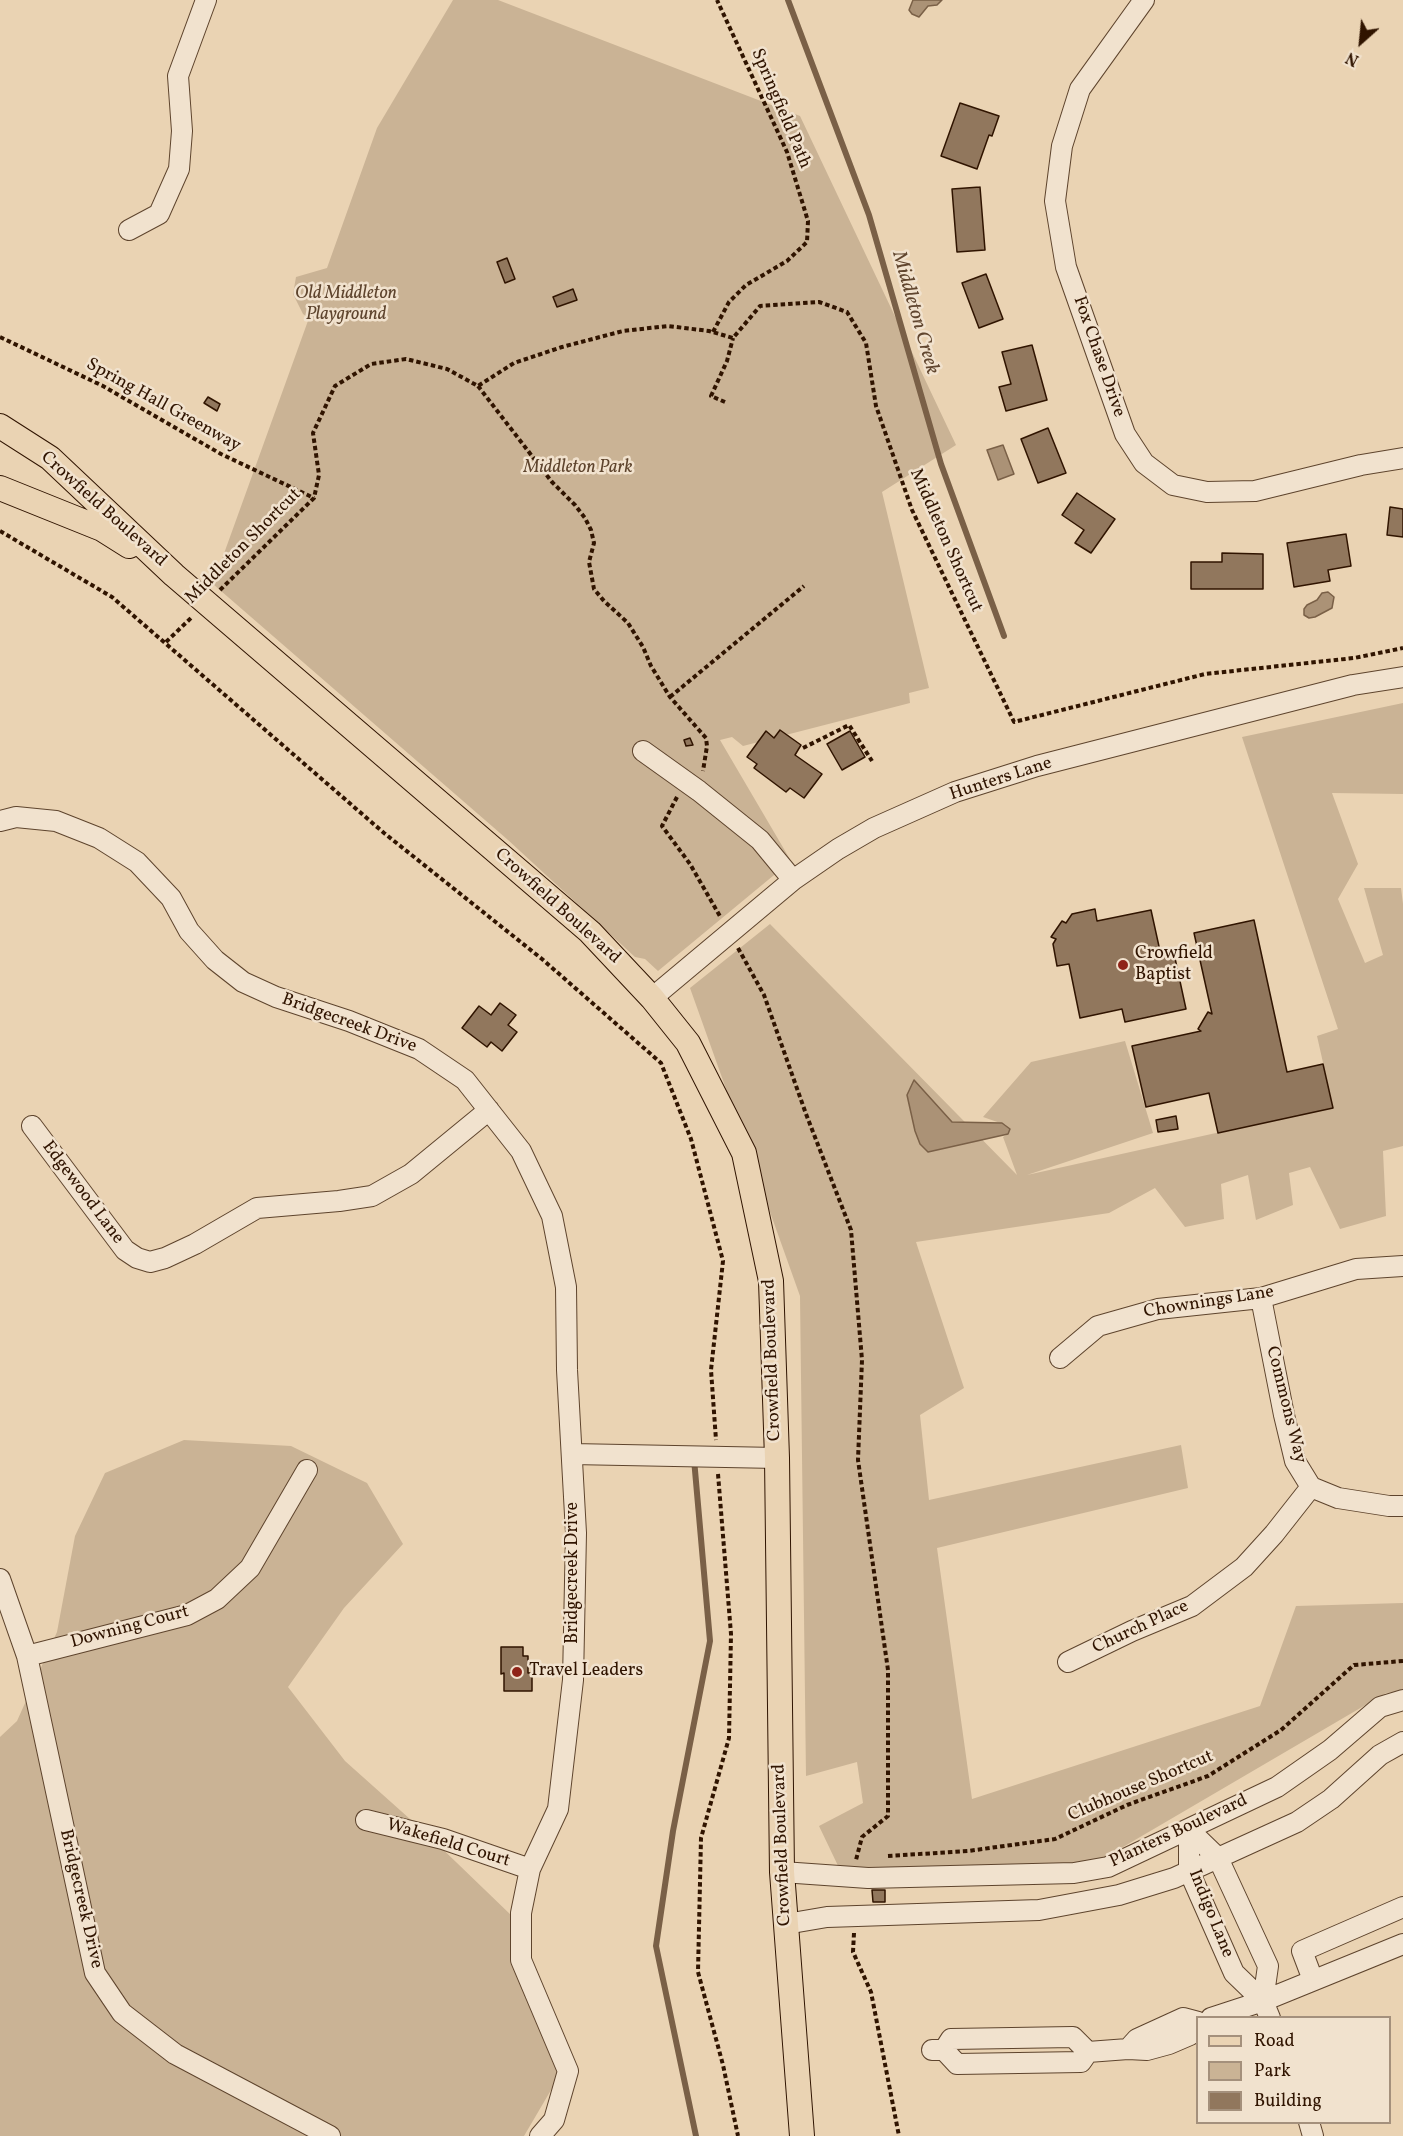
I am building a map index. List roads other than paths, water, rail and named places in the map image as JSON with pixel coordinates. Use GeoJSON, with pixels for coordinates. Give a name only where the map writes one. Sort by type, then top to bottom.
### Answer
{"type":"FeatureCollection","features":[{"type":"Feature","properties":{"kind":"main road","name":"Crowfield Boulevard"},"geometry":{"type":"LineString","coordinates":[[0,426],[50,458],[174,574],[590,932],[652,998],[688,1042],[744,1153],[771,1281],[777,1458],[782,1872],[802,2136]]}},
{"type":"Feature","properties":{"kind":"main road","name":"Crowfield Boulevard"},"geometry":{"type":"LineString","coordinates":[[0,488],[102,530],[174,574]]}},
{"type":"Feature","properties":{"kind":"street"},"geometry":{"type":"LineString","coordinates":[[129,230],[159,214],[179,169],[182,131],[178,76],[206,0]]}},
{"type":"Feature","properties":{"kind":"street","name":"Fox Chase Drive"},"geometry":{"type":"LineString","coordinates":[[1144,0],[1080,89],[1062,146],[1055,201],[1066,267],[1125,434],[1144,463],[1173,485],[1207,492],[1255,490],[1361,465],[1403,458]]}},
{"type":"Feature","properties":{"kind":"street","name":"Hunters Lane"},"geometry":{"type":"LineString","coordinates":[[652,998],[793,880],[838,849],[874,828],[955,792],[1060,760],[1353,685],[1403,677]]}},
{"type":"Feature","properties":{"kind":"street"},"geometry":{"type":"LineString","coordinates":[[643,751],[699,791],[760,840],[793,880]]}},
{"type":"Feature","properties":{"kind":"street","name":"Bridgecreek Drive"},"geometry":{"type":"LineString","coordinates":[[0,820],[16,817],[56,821],[99,837],[137,862],[171,898],[189,931],[202,946],[215,960],[243,982],[276,997],[349,1021],[419,1049],[465,1080],[521,1151],[552,1216],[566,1287],[567,1370],[576,1533],[573,1680],[558,1809],[530,1869],[521,1913],[521,1960],[568,2071],[554,2120],[540,2136]]}},
{"type":"Feature","properties":{"kind":"street","name":"Edgewood Lane"},"geometry":{"type":"LineString","coordinates":[[32,1126],[125,1250],[137,1258],[150,1262],[165,1258],[195,1244],[257,1208],[372,1196],[411,1174],[489,1110]]}},
{"type":"Feature","properties":{"kind":"street","name":"Chownings Lane"},"geometry":{"type":"LineString","coordinates":[[1060,1358],[1098,1326],[1158,1308],[1261,1298],[1356,1269],[1403,1266]]}},
{"type":"Feature","properties":{"kind":"street","name":"Commons Way"},"geometry":{"type":"LineString","coordinates":[[1261,1298],[1295,1461],[1311,1487],[1338,1498],[1403,1506]]}},
{"type":"Feature","properties":{"kind":"street"},"geometry":{"type":"LineString","coordinates":[[572,1454],[777,1458]]}},
{"type":"Feature","properties":{"kind":"street","name":"Downing Court"},"geometry":{"type":"LineString","coordinates":[[27,1656],[187,1615],[217,1599],[250,1568],[307,1470]]}},
{"type":"Feature","properties":{"kind":"street","name":"Church Place"},"geometry":{"type":"LineString","coordinates":[[1068,1662],[1131,1631],[1192,1606],[1244,1566],[1274,1534],[1311,1487]]}},
{"type":"Feature","properties":{"kind":"street","name":"Bridgecreek Drive"},"geometry":{"type":"LineString","coordinates":[[0,1579],[27,1656],[95,1973],[122,2013],[176,2054],[330,2136]]}},
{"type":"Feature","properties":{"kind":"street","name":"Planters Boulevard"},"geometry":{"type":"LineString","coordinates":[[782,1872],[868,1878],[1074,1873],[1108,1867],[1277,1786],[1330,1750],[1380,1707],[1403,1700]]}},
{"type":"Feature","properties":{"kind":"street","name":"Planters Boulevard"},"geometry":{"type":"LineString","coordinates":[[786,1924],[827,1917],[1040,1910],[1119,1895],[1174,1878],[1297,1821],[1331,1799],[1380,1755],[1403,1742]]}},
{"type":"Feature","properties":{"kind":"street","name":"Wakefield Court"},"geometry":{"type":"LineString","coordinates":[[366,1821],[443,1839],[530,1869]]}},
{"type":"Feature","properties":{"kind":"street","name":"Indigo Lane"},"geometry":{"type":"LineString","coordinates":[[1189,1830],[1218,1858],[1268,1966],[1266,2009]]}},
{"type":"Feature","properties":{"kind":"street","name":"Indigo Lane"},"geometry":{"type":"LineString","coordinates":[[1189,1830],[1190,1871],[1234,1973],[1266,2009]]}},
{"type":"Feature","properties":{"kind":"street"},"geometry":{"type":"LineString","coordinates":[[1313,1980],[1302,1951],[1402,1910]]}},
{"type":"Feature","properties":{"kind":"street"},"geometry":{"type":"LineString","coordinates":[[1225,2016],[1266,2009],[1313,1980],[1403,1944]]}},
{"type":"Feature","properties":{"kind":"street"},"geometry":{"type":"LineString","coordinates":[[937,2050],[951,2039],[1073,2037],[1088,2052],[1128,2049],[1137,2038],[1183,2018],[1196,2019]]}},
{"type":"Feature","properties":{"kind":"waterway","name":"Middleton Creek"},"geometry":{"type":"LineString","coordinates":[[788,0],[869,215],[941,464],[1004,636]]}},
{"type":"Feature","properties":{"kind":"waterway"},"geometry":{"type":"LineString","coordinates":[[694,1459],[710,1641],[673,1831],[656,1946],[696,2136]]}},
{"type":"Feature","properties":{"kind":"place","name":"Crowfield Baptist"},"geometry":{"type":"Point","coordinates":[1123,965]}},
{"type":"Feature","properties":{"kind":"place","name":"Travel Leaders"},"geometry":{"type":"Point","coordinates":[517,1672]}},
{"type":"Feature","properties":{"kind":"park label","name":"Old Middleton Playground"},"geometry":{"type":"Point","coordinates":[346,305]}},
{"type":"Feature","properties":{"kind":"park label","name":"Middleton Park"},"geometry":{"type":"Point","coordinates":[578,469]}}]}
